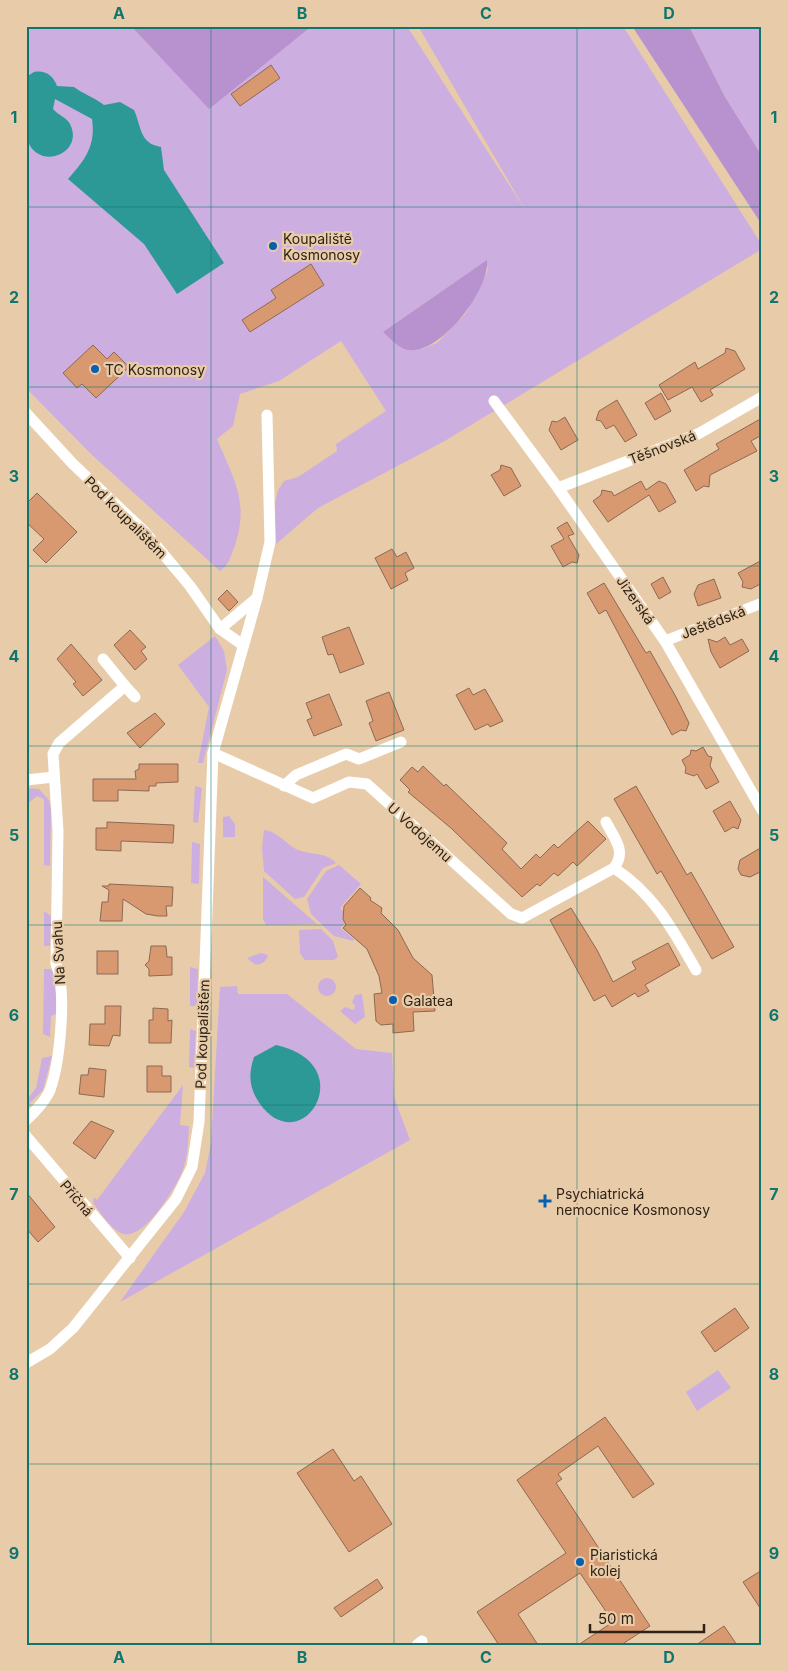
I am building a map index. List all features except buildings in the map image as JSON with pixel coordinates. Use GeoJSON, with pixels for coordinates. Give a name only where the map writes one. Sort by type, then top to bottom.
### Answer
{"type":"FeatureCollection","features":[{"type":"Feature","properties":{"kind":"street","name":"Těšnovská"},"geometry":{"type":"LineString","coordinates":[[558,488],[698,434],[762,397]]}},
{"type":"Feature","properties":{"kind":"street","name":"Jizerská"},"geometry":{"type":"LineString","coordinates":[[494,401],[558,488],[664,641],[762,810]]}},
{"type":"Feature","properties":{"kind":"street","name":"Pod koupalištěm"},"geometry":{"type":"LineString","coordinates":[[26,413],[73,464],[144,531],[190,586],[220,629],[243,645]]}},
{"type":"Feature","properties":{"kind":"street","name":"Pod koupalištěm"},"geometry":{"type":"LineString","coordinates":[[26,1363],[68,1334],[176,1199],[192,1167],[198,1122],[213,753],[257,598],[270,542],[267,415]]}},
{"type":"Feature","properties":{"kind":"street"},"geometry":{"type":"LineString","coordinates":[[220,629],[257,598]]}},
{"type":"Feature","properties":{"kind":"street","name":"Ještědská"},"geometry":{"type":"LineString","coordinates":[[664,641],[762,603]]}},
{"type":"Feature","properties":{"kind":"street"},"geometry":{"type":"LineString","coordinates":[[103,659],[135,698]]}},
{"type":"Feature","properties":{"kind":"street","name":"Na Svahu"},"geometry":{"type":"LineString","coordinates":[[26,1120],[49,1091],[60,1043],[60,974],[56,964],[58,831],[53,754],[59,744],[125,686]]}},
{"type":"Feature","properties":{"kind":"street"},"geometry":{"type":"LineString","coordinates":[[284,786],[296,775],[346,754],[359,759],[401,742]]}},
{"type":"Feature","properties":{"kind":"street","name":"U Vodojemu"},"geometry":{"type":"LineString","coordinates":[[213,753],[313,798],[349,782],[367,784],[511,914],[522,918],[614,868]]}},
{"type":"Feature","properties":{"kind":"street"},"geometry":{"type":"LineString","coordinates":[[26,780],[54,777]]}},
{"type":"Feature","properties":{"kind":"street"},"geometry":{"type":"LineString","coordinates":[[606,822],[620,849],[621,855],[614,868],[631,878],[660,910],[696,970]]}},
{"type":"Feature","properties":{"kind":"street","name":"Příčná"},"geometry":{"type":"LineString","coordinates":[[26,1136],[130,1258]]}},
{"type":"Feature","properties":{"kind":"shaded area"},"geometry":{"type":"Polygon","coordinates":[[[26,26],[131,26],[209,108],[312,26],[407,26],[526,211],[418,26],[623,26],[760,242],[762,249],[443,442],[318,508],[276,544],[275,503],[278,490],[284,481],[298,477],[337,451],[336,444],[386,411],[341,341],[279,381],[240,394],[233,426],[217,439],[234,479],[240,505],[239,532],[232,554],[227,564],[220,571],[92,455],[26,388],[26,26]],[[486,261],[383,332],[421,349],[437,343],[466,313],[488,270],[486,261]]]}},
{"type":"Feature","properties":{"kind":"shaded area"},"geometry":{"type":"Polygon","coordinates":[[[131,26],[312,26],[209,109],[131,26]]]}},
{"type":"Feature","properties":{"kind":"shaded area"},"geometry":{"type":"Polygon","coordinates":[[[632,26],[689,26],[725,97],[762,156],[762,225],[632,26]]]}},
{"type":"Feature","properties":{"kind":"shaded area"},"geometry":{"type":"Polygon","coordinates":[[[689,26],[762,26],[762,156],[725,97],[689,26]]]}},
{"type":"Feature","properties":{"kind":"shaded area"},"geometry":{"type":"Polygon","coordinates":[[[487,260],[486,273],[472,303],[448,332],[434,342],[421,349],[408,350],[398,345],[383,332],[487,260]]]}},
{"type":"Feature","properties":{"kind":"shaded area"},"geometry":{"type":"Polygon","coordinates":[[[215,636],[224,651],[227,670],[203,763],[198,763],[209,707],[178,665],[215,636]]]}},
{"type":"Feature","properties":{"kind":"shaded area"},"geometry":{"type":"Polygon","coordinates":[[[195,786],[202,788],[198,823],[193,822],[195,786]]]}},
{"type":"Feature","properties":{"kind":"shaded area"},"geometry":{"type":"Polygon","coordinates":[[[26,788],[39,789],[49,800],[51,810],[50,866],[44,865],[44,799],[37,796],[26,805],[26,788]]]}},
{"type":"Feature","properties":{"kind":"shaded area"},"geometry":{"type":"Polygon","coordinates":[[[229,816],[235,824],[235,837],[223,837],[223,817],[229,816]]]}},
{"type":"Feature","properties":{"kind":"shaded area"},"geometry":{"type":"Polygon","coordinates":[[[264,830],[273,832],[298,850],[323,855],[336,863],[323,868],[304,897],[295,899],[264,871],[262,848],[264,830]]]}},
{"type":"Feature","properties":{"kind":"shaded area"},"geometry":{"type":"Polygon","coordinates":[[[192,842],[200,844],[199,883],[197,884],[191,883],[192,842]]]}},
{"type":"Feature","properties":{"kind":"shaded area"},"geometry":{"type":"Polygon","coordinates":[[[339,865],[361,884],[340,908],[345,913],[342,918],[345,923],[341,928],[354,939],[353,941],[334,936],[311,914],[307,899],[326,871],[339,865]]]}},
{"type":"Feature","properties":{"kind":"shaded area"},"geometry":{"type":"Polygon","coordinates":[[[263,877],[317,924],[266,925],[263,919],[263,877]]]}},
{"type":"Feature","properties":{"kind":"shaded area"},"geometry":{"type":"Polygon","coordinates":[[[44,911],[51,916],[50,946],[44,946],[44,911]]]}},
{"type":"Feature","properties":{"kind":"shaded area"},"geometry":{"type":"Polygon","coordinates":[[[321,929],[333,941],[338,957],[334,960],[305,960],[300,954],[299,930],[321,929]]]}},
{"type":"Feature","properties":{"kind":"shaded area"},"geometry":{"type":"Polygon","coordinates":[[[261,953],[268,955],[261,964],[254,964],[247,958],[261,953]]]}},
{"type":"Feature","properties":{"kind":"shaded area"},"geometry":{"type":"Polygon","coordinates":[[[190,967],[198,969],[197,1006],[190,1006],[190,967]]]}},
{"type":"Feature","properties":{"kind":"shaded area"},"geometry":{"type":"Polygon","coordinates":[[[44,969],[51,969],[56,974],[56,1014],[51,1016],[50,1037],[43,1034],[44,969]]]}},
{"type":"Feature","properties":{"kind":"shaded area"},"geometry":{"type":"Polygon","coordinates":[[[327,978],[333,981],[336,987],[333,993],[327,996],[321,993],[318,987],[321,981],[327,978]]]}},
{"type":"Feature","properties":{"kind":"shaded area"},"geometry":{"type":"Polygon","coordinates":[[[237,986],[238,994],[287,994],[356,1049],[392,1053],[394,1097],[410,1140],[120,1302],[184,1212],[205,1173],[211,1143],[220,987],[237,986]]]}},
{"type":"Feature","properties":{"kind":"shaded area"},"geometry":{"type":"Polygon","coordinates":[[[362,994],[365,1017],[355,1024],[340,1011],[345,1007],[354,1010],[355,1006],[352,1002],[355,995],[362,994]]]}},
{"type":"Feature","properties":{"kind":"shaded area"},"geometry":{"type":"Polygon","coordinates":[[[190,1029],[196,1031],[194,1068],[189,1067],[190,1029]]]}},
{"type":"Feature","properties":{"kind":"shaded area"},"geometry":{"type":"Polygon","coordinates":[[[52,1056],[43,1090],[26,1107],[26,1101],[36,1088],[42,1058],[52,1056]]]}},
{"type":"Feature","properties":{"kind":"shaded area"},"geometry":{"type":"Polygon","coordinates":[[[183,1085],[180,1125],[189,1126],[187,1156],[182,1172],[166,1201],[149,1222],[131,1234],[123,1234],[110,1225],[93,1203],[94,1197],[97,1200],[183,1085]]]}},
{"type":"Feature","properties":{"kind":"shaded area"},"geometry":{"type":"Polygon","coordinates":[[[718,1370],[731,1388],[697,1411],[686,1392],[718,1370]]]}},
{"type":"Feature","properties":{"kind":"water"},"geometry":{"type":"Polygon","coordinates":[[[34,72],[48,74],[57,86],[74,87],[104,105],[120,102],[134,110],[142,134],[149,142],[161,147],[164,170],[224,263],[177,294],[144,244],[68,179],[84,159],[91,145],[92,119],[55,99],[53,109],[70,124],[73,135],[71,144],[66,151],[49,157],[40,155],[32,149],[27,139],[25,109],[26,77],[34,72]]]}},
{"type":"Feature","properties":{"kind":"water"},"geometry":{"type":"Polygon","coordinates":[[[276,1045],[302,1055],[316,1070],[320,1087],[316,1103],[306,1116],[292,1122],[276,1119],[260,1104],[252,1087],[250,1076],[254,1057],[276,1045]]]}},
{"type":"Feature","properties":{"kind":"place","name":"Koupaliště Kosmonosy"},"geometry":{"type":"Point","coordinates":[273,246]}},
{"type":"Feature","properties":{"kind":"place","name":"TC Kosmonosy"},"geometry":{"type":"Point","coordinates":[95,369]}},
{"type":"Feature","properties":{"kind":"place","name":"Galatea"},"geometry":{"type":"Point","coordinates":[393,1000]}},
{"type":"Feature","properties":{"kind":"place","name":"Psychiatrická nemocnice Kosmonosy"},"geometry":{"type":"Point","coordinates":[545,1201]}},
{"type":"Feature","properties":{"kind":"place","name":"Piaristická kolej"},"geometry":{"type":"Point","coordinates":[580,1562]}}]}
